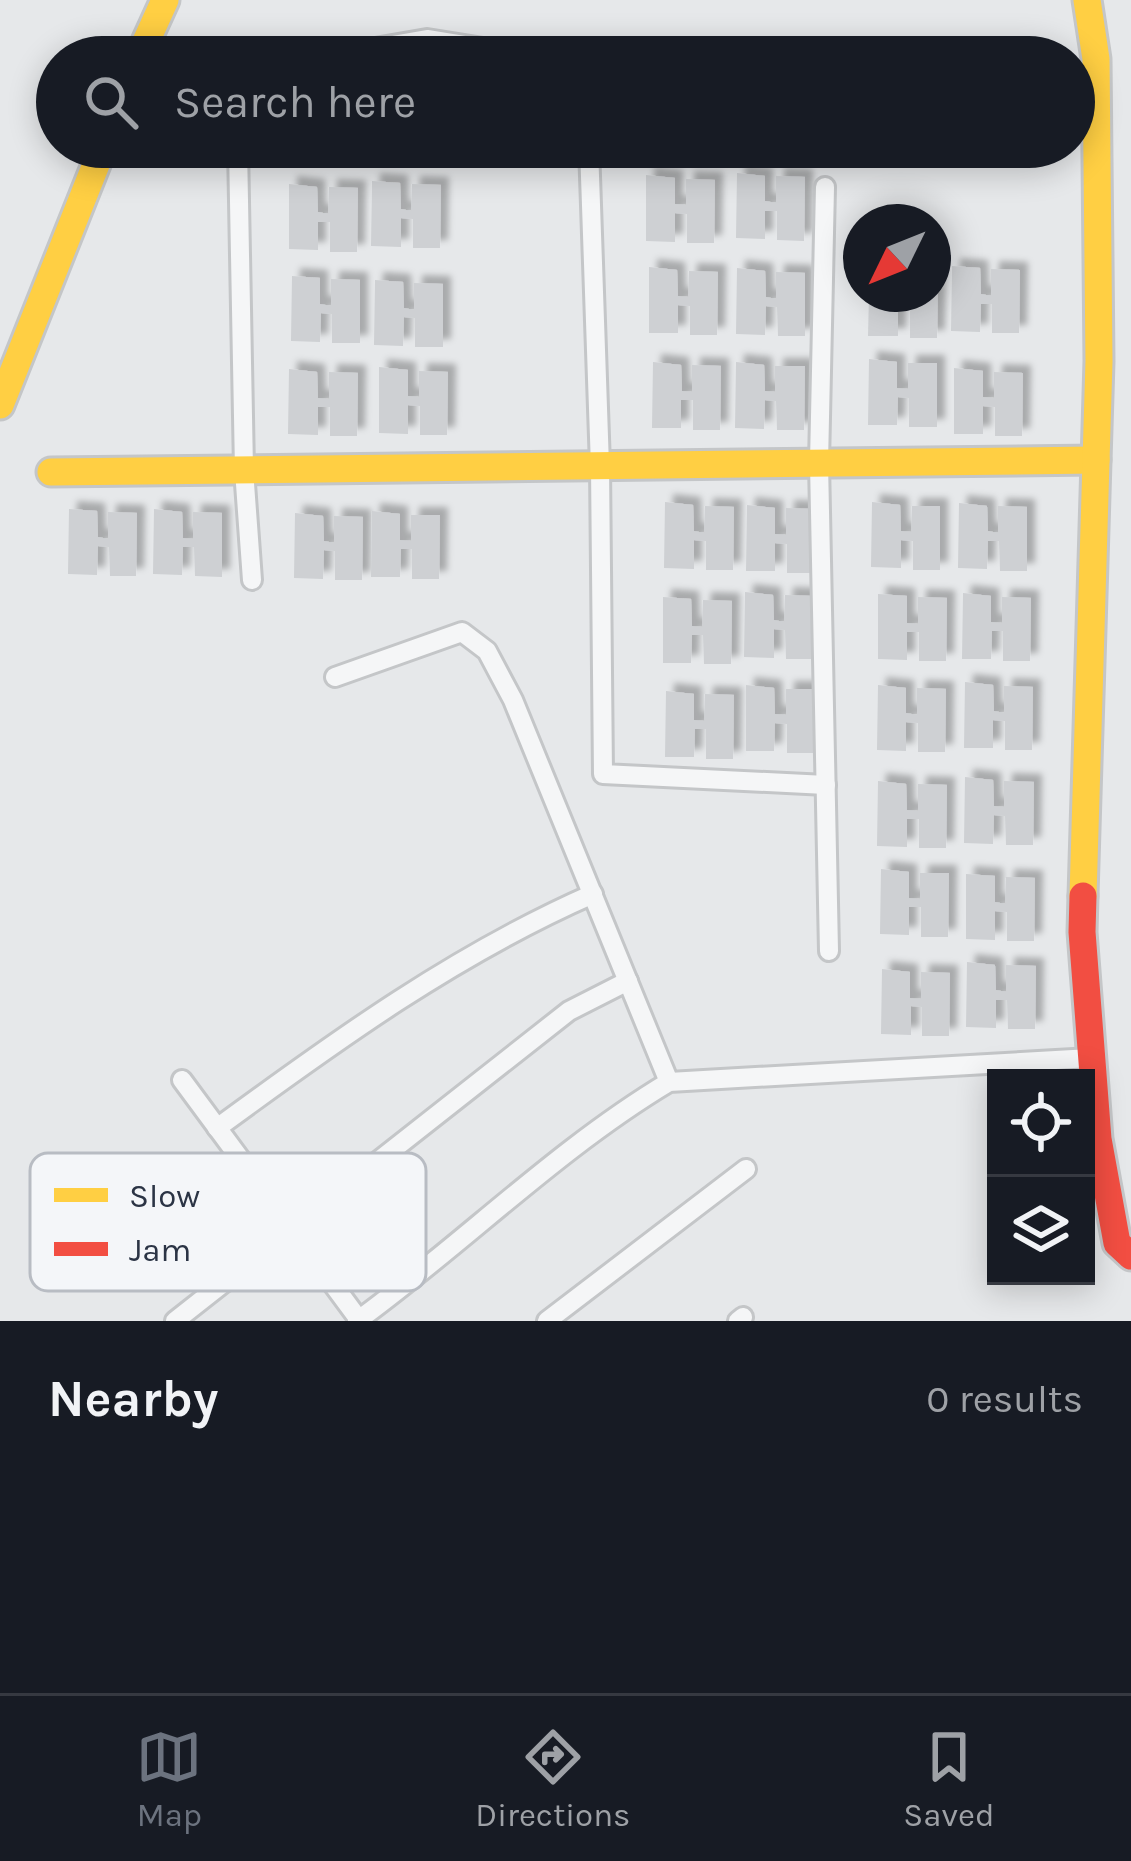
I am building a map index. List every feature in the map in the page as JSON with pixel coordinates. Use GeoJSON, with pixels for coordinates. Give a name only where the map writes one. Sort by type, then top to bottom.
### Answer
{"type":"FeatureCollection","features":[{"type":"Feature","properties":{"kind":"street"},"geometry":{"type":"LineString","coordinates":[[148,36],[164,0]]}},
{"type":"Feature","properties":{"kind":"street"},"geometry":{"type":"LineString","coordinates":[[1087,0],[1092,36]]}},
{"type":"Feature","properties":{"kind":"street"},"geometry":{"type":"LineString","coordinates":[[1095,52],[1096,460],[1082,932],[1098,1138],[1117,1244],[1131,1256]]}},
{"type":"Feature","properties":{"kind":"street"},"geometry":{"type":"LineString","coordinates":[[0,405],[95,168]]}},
{"type":"Feature","properties":{"kind":"street"},"geometry":{"type":"LineString","coordinates":[[238,168],[244,470],[252,580]]}},
{"type":"Feature","properties":{"kind":"street"},"geometry":{"type":"LineString","coordinates":[[590,168],[600,466],[603,775],[826,785]]}},
{"type":"Feature","properties":{"kind":"street"},"geometry":{"type":"LineString","coordinates":[[825,187],[819,463],[830,951]]}},
{"type":"Feature","properties":{"kind":"street"},"geometry":{"type":"LineString","coordinates":[[51,472],[1096,460]]}},
{"type":"Feature","properties":{"kind":"street"},"geometry":{"type":"LineString","coordinates":[[335,677],[462,632],[487,651],[513,700],[669,1082]]}},
{"type":"Feature","properties":{"kind":"street"},"geometry":{"type":"LineString","coordinates":[[217,1128],[317,1055],[513,929],[592,894]]}},
{"type":"Feature","properties":{"kind":"street"},"geometry":{"type":"LineString","coordinates":[[388,1153],[569,1011],[628,981]]}},
{"type":"Feature","properties":{"kind":"street"},"geometry":{"type":"LineString","coordinates":[[426,1269],[616,1114],[669,1082],[1091,1058]]}},
{"type":"Feature","properties":{"kind":"street"},"geometry":{"type":"LineString","coordinates":[[182,1080],[236,1153]]}},
{"type":"Feature","properties":{"kind":"street"},"geometry":{"type":"LineString","coordinates":[[547,1321],[746,1169]]}},
{"type":"Feature","properties":{"kind":"street"},"geometry":{"type":"LineString","coordinates":[[175,1321],[213,1291]]}},
{"type":"Feature","properties":{"kind":"street"},"geometry":{"type":"LineString","coordinates":[[338,1291],[359,1320],[398,1291]]}},
{"type":"Feature","properties":{"kind":"building"},"geometry":{"type":"Polygon","coordinates":[[[737,173],[765,176],[765,201],[776,203],[776,176],[805,177],[804,241],[777,240],[777,211],[765,211],[765,239],[736,238],[737,173]]]}},
{"type":"Feature","properties":{"kind":"building"},"geometry":{"type":"Polygon","coordinates":[[[646,175],[675,178],[675,204],[686,205],[686,179],[715,180],[714,243],[687,243],[687,214],[675,213],[675,242],[646,241],[646,175]]]}},
{"type":"Feature","properties":{"kind":"building"},"geometry":{"type":"Polygon","coordinates":[[[372,181],[400,183],[401,209],[411,211],[412,184],[441,185],[440,248],[413,248],[413,219],[401,218],[401,247],[371,246],[372,181]]]}},
{"type":"Feature","properties":{"kind":"building"},"geometry":{"type":"Polygon","coordinates":[[[289,184],[317,187],[318,212],[328,214],[329,187],[358,188],[357,252],[330,252],[330,222],[318,222],[318,250],[289,249],[289,184]]]}},
{"type":"Feature","properties":{"kind":"building"},"geometry":{"type":"Polygon","coordinates":[[[952,266],[980,268],[981,294],[991,296],[991,269],[1020,270],[1019,333],[992,333],[992,304],[981,304],[980,332],[951,331],[952,266]]]}},
{"type":"Feature","properties":{"kind":"building"},"geometry":{"type":"Polygon","coordinates":[[[649,267],[677,270],[678,296],[688,297],[689,271],[718,272],[717,335],[690,335],[690,306],[678,305],[678,333],[649,333],[649,267]]]}},
{"type":"Feature","properties":{"kind":"building"},"geometry":{"type":"Polygon","coordinates":[[[737,268],[765,271],[766,297],[776,299],[776,272],[805,273],[805,336],[778,336],[777,307],[766,306],[765,335],[736,334],[737,268]]]}},
{"type":"Feature","properties":{"kind":"building"},"geometry":{"type":"Polygon","coordinates":[[[292,276],[320,278],[320,304],[331,306],[331,279],[360,280],[360,343],[332,343],[332,314],[321,313],[320,342],[291,341],[292,276]]]}},
{"type":"Feature","properties":{"kind":"building"},"geometry":{"type":"Polygon","coordinates":[[[375,280],[403,282],[404,308],[414,310],[414,283],[443,284],[443,347],[415,347],[415,318],[404,317],[403,346],[374,345],[375,280]]]}},
{"type":"Feature","properties":{"kind":"building"},"geometry":{"type":"Polygon","coordinates":[[[869,312],[898,312],[898,336],[868,336],[869,312]]]}},
{"type":"Feature","properties":{"kind":"building"},"geometry":{"type":"Polygon","coordinates":[[[910,312],[937,312],[937,338],[910,338],[910,312]]]}},
{"type":"Feature","properties":{"kind":"building"},"geometry":{"type":"Polygon","coordinates":[[[869,359],[897,362],[897,388],[908,389],[908,363],[937,363],[937,427],[909,427],[909,398],[898,397],[897,425],[868,425],[869,359]]]}},
{"type":"Feature","properties":{"kind":"building"},"geometry":{"type":"Polygon","coordinates":[[[653,362],[681,365],[682,391],[692,392],[692,365],[721,366],[720,430],[693,430],[693,400],[681,400],[681,428],[652,428],[653,362]]]}},
{"type":"Feature","properties":{"kind":"building"},"geometry":{"type":"Polygon","coordinates":[[[736,362],[764,365],[765,391],[775,392],[775,366],[805,366],[804,430],[777,430],[776,401],[765,400],[764,429],[735,428],[736,362]]]}},
{"type":"Feature","properties":{"kind":"building"},"geometry":{"type":"Polygon","coordinates":[[[379,367],[408,370],[408,396],[419,397],[419,371],[448,372],[447,435],[420,435],[420,406],[408,405],[408,434],[379,433],[379,367]]]}},
{"type":"Feature","properties":{"kind":"building"},"geometry":{"type":"Polygon","coordinates":[[[954,368],[983,371],[983,397],[994,398],[994,372],[1023,373],[1022,436],[995,436],[995,407],[983,406],[983,434],[954,434],[954,368]]]}},
{"type":"Feature","properties":{"kind":"building"},"geometry":{"type":"Polygon","coordinates":[[[289,369],[317,372],[318,398],[329,399],[329,372],[358,373],[357,436],[330,436],[330,407],[318,407],[318,435],[288,434],[289,369]]]}},
{"type":"Feature","properties":{"kind":"building"},"geometry":{"type":"Polygon","coordinates":[[[665,502],[693,505],[694,531],[704,533],[705,506],[734,507],[733,570],[706,570],[706,541],[694,540],[694,569],[664,568],[665,502]]]}},
{"type":"Feature","properties":{"kind":"building"},"geometry":{"type":"Polygon","coordinates":[[[872,502],[900,505],[901,531],[911,532],[912,506],[940,506],[940,570],[913,570],[913,541],[901,540],[901,568],[871,567],[872,502]]]}},
{"type":"Feature","properties":{"kind":"building"},"geometry":{"type":"Polygon","coordinates":[[[959,503],[987,506],[988,531],[998,533],[998,506],[1027,507],[1027,571],[1000,571],[999,541],[988,541],[987,569],[958,568],[959,503]]]}},
{"type":"Feature","properties":{"kind":"building"},"geometry":{"type":"Polygon","coordinates":[[[747,505],[775,508],[775,534],[786,535],[786,508],[815,509],[814,573],[787,573],[787,544],[775,543],[775,571],[746,571],[747,505]]]}},
{"type":"Feature","properties":{"kind":"building"},"geometry":{"type":"Polygon","coordinates":[[[69,509],[97,511],[98,537],[108,539],[108,512],[137,513],[136,576],[110,576],[109,547],[98,546],[97,575],[68,574],[69,509]]]}},
{"type":"Feature","properties":{"kind":"building"},"geometry":{"type":"Polygon","coordinates":[[[154,509],[182,512],[183,538],[193,539],[193,512],[222,513],[222,577],[195,576],[194,547],[183,547],[182,575],[153,574],[154,509]]]}},
{"type":"Feature","properties":{"kind":"building"},"geometry":{"type":"Polygon","coordinates":[[[372,511],[400,514],[400,540],[411,541],[411,515],[440,515],[439,579],[412,579],[412,549],[401,549],[400,577],[371,577],[372,511]]]}},
{"type":"Feature","properties":{"kind":"building"},"geometry":{"type":"Polygon","coordinates":[[[295,513],[323,516],[324,541],[334,543],[334,516],[363,517],[362,580],[335,580],[335,551],[324,550],[323,579],[294,578],[295,513]]]}},
{"type":"Feature","properties":{"kind":"building"},"geometry":{"type":"Polygon","coordinates":[[[745,592],[773,595],[774,620],[784,622],[785,595],[813,596],[813,659],[786,659],[785,630],[774,629],[774,658],[744,657],[745,592]]]}},
{"type":"Feature","properties":{"kind":"building"},"geometry":{"type":"Polygon","coordinates":[[[963,593],[991,596],[991,622],[1002,623],[1002,597],[1031,598],[1030,661],[1003,661],[1003,631],[992,631],[991,659],[962,659],[963,593]]]}},
{"type":"Feature","properties":{"kind":"building"},"geometry":{"type":"Polygon","coordinates":[[[878,594],[907,596],[907,623],[918,624],[918,597],[947,598],[946,661],[919,661],[919,632],[907,632],[907,660],[878,659],[878,594]]]}},
{"type":"Feature","properties":{"kind":"building"},"geometry":{"type":"Polygon","coordinates":[[[663,597],[691,599],[692,626],[702,627],[703,600],[732,601],[731,664],[704,664],[703,635],[692,635],[691,663],[663,663],[663,597]]]}},
{"type":"Feature","properties":{"kind":"building"},"geometry":{"type":"Polygon","coordinates":[[[965,682],[993,685],[994,711],[1004,713],[1004,686],[1033,687],[1032,750],[1005,750],[1005,721],[993,720],[993,748],[964,748],[965,682]]]}},
{"type":"Feature","properties":{"kind":"building"},"geometry":{"type":"Polygon","coordinates":[[[746,685],[774,688],[775,714],[786,715],[786,689],[815,689],[814,753],[787,753],[787,724],[775,723],[774,751],[746,751],[746,685]]]}},
{"type":"Feature","properties":{"kind":"building"},"geometry":{"type":"Polygon","coordinates":[[[878,685],[906,688],[906,713],[917,715],[917,688],[946,689],[945,752],[918,752],[918,723],[906,722],[906,751],[877,750],[878,685]]]}},
{"type":"Feature","properties":{"kind":"building"},"geometry":{"type":"Polygon","coordinates":[[[666,691],[694,694],[694,720],[704,721],[705,694],[734,695],[733,759],[706,759],[706,729],[695,729],[694,757],[665,757],[666,691]]]}},
{"type":"Feature","properties":{"kind":"building"},"geometry":{"type":"Polygon","coordinates":[[[965,777],[993,780],[994,806],[1004,807],[1004,781],[1034,782],[1033,845],[1006,845],[1005,816],[994,815],[993,844],[964,843],[965,777]]]}},
{"type":"Feature","properties":{"kind":"building"},"geometry":{"type":"Polygon","coordinates":[[[878,781],[906,784],[907,810],[918,811],[918,784],[947,785],[946,848],[919,848],[919,819],[907,819],[907,847],[877,846],[878,781]]]}},
{"type":"Feature","properties":{"kind":"building"},"geometry":{"type":"Polygon","coordinates":[[[881,869],[909,872],[909,898],[920,899],[920,873],[949,873],[948,937],[921,937],[921,907],[909,907],[909,935],[880,934],[881,869]]]}},
{"type":"Feature","properties":{"kind":"building"},"geometry":{"type":"Polygon","coordinates":[[[966,874],[995,876],[995,902],[1005,904],[1006,877],[1035,878],[1034,941],[1007,941],[1007,912],[995,911],[995,940],[966,939],[966,874]]]}},
{"type":"Feature","properties":{"kind":"building"},"geometry":{"type":"Polygon","coordinates":[[[967,962],[995,965],[996,990],[1006,992],[1006,965],[1036,966],[1035,1029],[1008,1029],[1007,1000],[996,1000],[996,1028],[966,1027],[967,962]]]}},
{"type":"Feature","properties":{"kind":"building"},"geometry":{"type":"Polygon","coordinates":[[[882,969],[910,972],[910,998],[921,999],[921,972],[950,973],[949,1036],[922,1036],[922,1007],[911,1006],[911,1035],[881,1034],[882,969]]]}},
{"type":"Feature","properties":{"kind":"traffic: slow"},"geometry":{"type":"LineString","coordinates":[[149,36],[165,0]]}},
{"type":"Feature","properties":{"kind":"traffic: slow"},"geometry":{"type":"LineString","coordinates":[[1087,0],[1092,36]]}},
{"type":"Feature","properties":{"kind":"traffic: slow"},"geometry":{"type":"LineString","coordinates":[[1083,896],[1099,361],[1095,52]]}},
{"type":"Feature","properties":{"kind":"traffic: slow"},"geometry":{"type":"LineString","coordinates":[[0,405],[95,168]]}},
{"type":"Feature","properties":{"kind":"traffic: slow"},"geometry":{"type":"LineString","coordinates":[[51,472],[1096,460]]}},
{"type":"Feature","properties":{"kind":"traffic: jam"},"geometry":{"type":"LineString","coordinates":[[1083,896],[1098,1139],[1117,1243],[1131,1256]]}}]}
